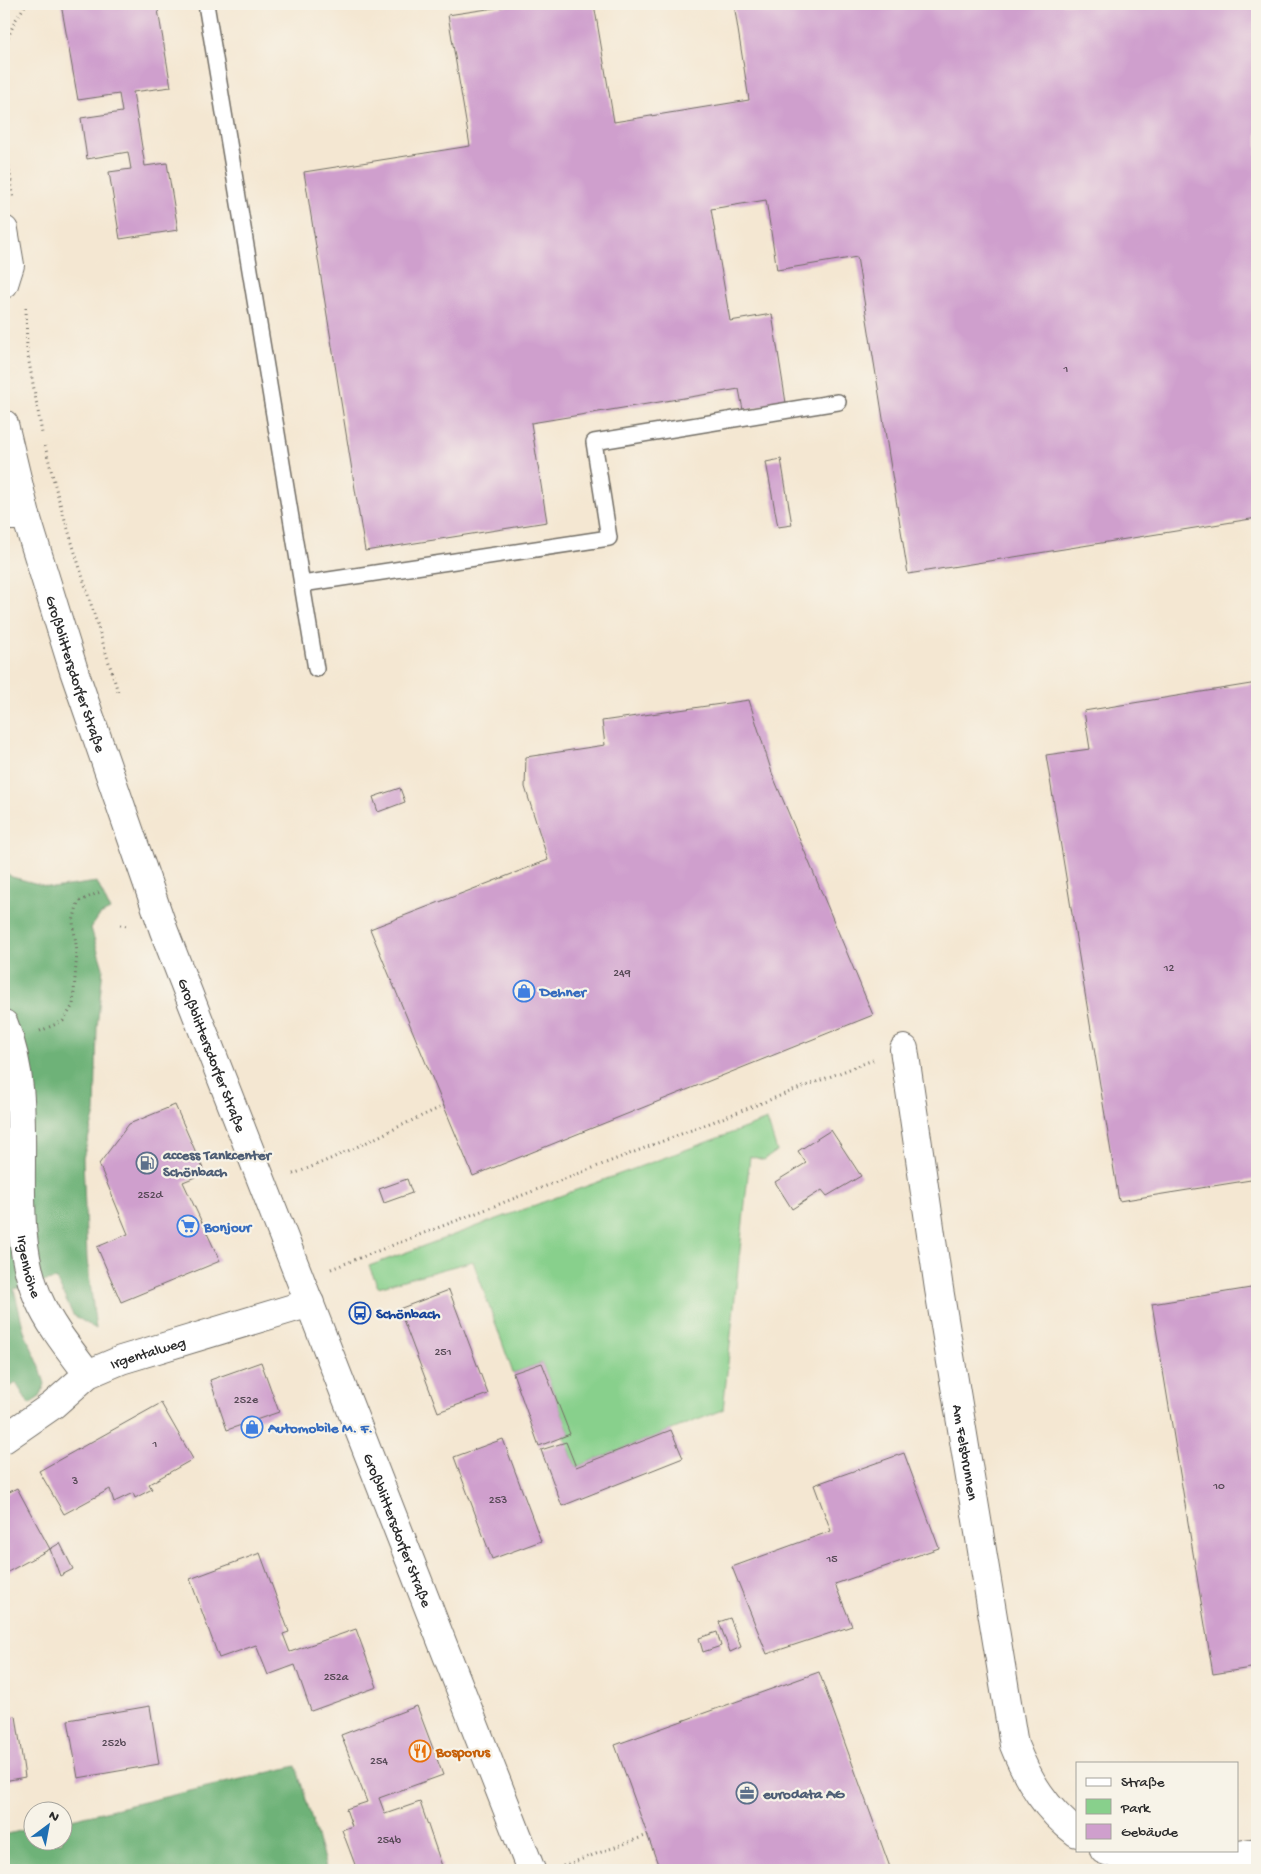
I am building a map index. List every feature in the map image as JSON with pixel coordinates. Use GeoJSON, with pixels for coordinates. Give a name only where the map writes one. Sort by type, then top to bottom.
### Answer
{"type":"FeatureCollection","features":[{"type":"Feature","properties":{"kind":"street"},"geometry":{"type":"LineString","coordinates":[[4,284],[10,265],[10,219]]}},
{"type":"Feature","properties":{"kind":"street","name":"Großblittersdorfer Straße"},"geometry":{"type":"LineString","coordinates":[[4,424],[15,516],[74,671],[164,932],[531,1870]]}},
{"type":"Feature","properties":{"kind":"street","name":"Irgenhöhe"},"geometry":{"type":"LineString","coordinates":[[4,1024],[11,1042],[21,1094],[23,1222],[28,1260],[38,1297],[49,1318],[88,1374]]}},
{"type":"Feature","properties":{"kind":"street","name":"Am Felsbrunnen"},"geometry":{"type":"LineString","coordinates":[[904,1049],[940,1299],[1014,1745],[1026,1776],[1046,1805],[1076,1833]]}},
{"type":"Feature","properties":{"kind":"street","name":"Irgentalweg"},"geometry":{"type":"LineString","coordinates":[[4,1439],[53,1405],[88,1374],[121,1360],[310,1303]]}},
{"type":"Feature","properties":{"kind":"street"},"geometry":{"type":"LineString","coordinates":[[1109,1852],[1124,1858],[1162,1864],[1194,1863],[1257,1852]]}},
{"type":"Feature","properties":{"kind":"lane"},"geometry":{"type":"LineString","coordinates":[[206,4],[316,669]]}},
{"type":"Feature","properties":{"kind":"lane"},"geometry":{"type":"LineString","coordinates":[[302,584],[609,538],[594,442],[838,402]]}},
{"type":"Feature","properties":{"kind":"path"},"geometry":{"type":"LineString","coordinates":[[4,47],[15,21],[26,4]]}},
{"type":"Feature","properties":{"kind":"path"},"geometry":{"type":"LineString","coordinates":[[4,136],[10,219]]}},
{"type":"Feature","properties":{"kind":"path"},"geometry":{"type":"LineString","coordinates":[[26,304],[27,351],[42,433],[58,497],[121,701]]}},
{"type":"Feature","properties":{"kind":"path"},"geometry":{"type":"LineString","coordinates":[[31,1034],[63,1021],[73,1005],[77,952],[73,922],[78,902],[102,891]]}},
{"type":"Feature","properties":{"kind":"path"},"geometry":{"type":"LineString","coordinates":[[344,1265],[904,1049]]}},
{"type":"Feature","properties":{"kind":"path"},"geometry":{"type":"LineString","coordinates":[[264,1184],[363,1145],[403,1124],[444,1106]]}},
{"type":"Feature","properties":{"kind":"path"},"geometry":{"type":"LineString","coordinates":[[559,1867],[648,1835]]}},
{"type":"Feature","properties":{"kind":"green space"},"geometry":{"type":"Polygon","coordinates":[[[4,871],[12,877],[53,888],[97,882],[110,910],[100,915],[91,928],[103,968],[97,1028],[95,1113],[83,1158],[87,1259],[96,1329],[73,1315],[56,1279],[14,1289],[24,1331],[40,1367],[45,1384],[40,1397],[29,1404],[16,1383],[4,1391],[4,871]]]}},
{"type":"Feature","properties":{"kind":"green space"},"geometry":{"type":"Polygon","coordinates":[[[767,1120],[777,1151],[764,1160],[750,1156],[723,1410],[576,1467],[564,1436],[570,1434],[542,1363],[513,1373],[473,1261],[378,1287],[369,1266],[767,1120]]]}},
{"type":"Feature","properties":{"kind":"green space"},"geometry":{"type":"Polygon","coordinates":[[[296,1766],[327,1870],[4,1870],[4,1835],[22,1830],[22,1852],[72,1852],[72,1819],[296,1766]]]}},
{"type":"Feature","properties":{"kind":"building"},"geometry":{"type":"Polygon","coordinates":[[[61,4],[157,4],[171,87],[133,92],[145,166],[167,163],[178,230],[120,239],[109,172],[131,169],[128,152],[87,159],[81,118],[122,112],[119,94],[78,100],[61,4]]]}},
{"type":"Feature","properties":{"kind":"building"},"geometry":{"type":"Polygon","coordinates":[[[521,4],[594,4],[614,122],[749,100],[734,4],[1257,4],[1257,518],[908,574],[857,257],[777,270],[766,200],[711,209],[730,321],[772,314],[786,403],[743,410],[739,389],[531,423],[547,522],[365,551],[304,172],[470,146],[448,15],[521,4]]]}},
{"type":"Feature","properties":{"kind":"building"},"geometry":{"type":"Polygon","coordinates":[[[781,459],[792,525],[778,527],[766,462],[781,459]]]}},
{"type":"Feature","properties":{"kind":"building"},"geometry":{"type":"Polygon","coordinates":[[[1257,683],[1257,1179],[1119,1201],[1046,755],[1090,749],[1084,711],[1257,683]]]}},
{"type":"Feature","properties":{"kind":"building"},"geometry":{"type":"Polygon","coordinates":[[[749,700],[773,776],[873,1015],[473,1176],[370,929],[548,860],[525,787],[526,757],[605,745],[602,721],[749,700]]]}},
{"type":"Feature","properties":{"kind":"building"},"geometry":{"type":"Polygon","coordinates":[[[400,788],[405,802],[378,812],[373,797],[400,788]]]}},
{"type":"Feature","properties":{"kind":"building"},"geometry":{"type":"Polygon","coordinates":[[[175,1105],[205,1173],[183,1182],[220,1261],[121,1302],[97,1247],[128,1234],[99,1164],[129,1124],[175,1105]]]}},
{"type":"Feature","properties":{"kind":"building"},"geometry":{"type":"Polygon","coordinates":[[[831,1130],[861,1176],[827,1196],[822,1190],[792,1209],[775,1182],[806,1163],[798,1151],[831,1130]]]}},
{"type":"Feature","properties":{"kind":"building"},"geometry":{"type":"Polygon","coordinates":[[[407,1179],[412,1193],[384,1203],[379,1189],[407,1179]]]}},
{"type":"Feature","properties":{"kind":"building"},"geometry":{"type":"Polygon","coordinates":[[[1257,1287],[1257,1667],[1213,1674],[1152,1304],[1257,1287]]]}},
{"type":"Feature","properties":{"kind":"building"},"geometry":{"type":"Polygon","coordinates":[[[449,1290],[488,1394],[438,1412],[399,1309],[449,1290]]]}},
{"type":"Feature","properties":{"kind":"building"},"geometry":{"type":"Polygon","coordinates":[[[261,1362],[279,1412],[227,1430],[210,1380],[261,1362]]]}},
{"type":"Feature","properties":{"kind":"building"},"geometry":{"type":"Polygon","coordinates":[[[542,1363],[570,1434],[539,1446],[513,1373],[542,1363]]]}},
{"type":"Feature","properties":{"kind":"building"},"geometry":{"type":"Polygon","coordinates":[[[161,1403],[193,1459],[149,1484],[152,1489],[135,1498],[133,1493],[114,1502],[110,1489],[64,1514],[39,1471],[161,1403]]]}},
{"type":"Feature","properties":{"kind":"building"},"geometry":{"type":"Polygon","coordinates":[[[671,1430],[683,1458],[562,1506],[541,1450],[566,1442],[576,1467],[671,1430]]]}},
{"type":"Feature","properties":{"kind":"building"},"geometry":{"type":"Polygon","coordinates":[[[503,1439],[541,1541],[492,1559],[454,1457],[503,1439]]]}},
{"type":"Feature","properties":{"kind":"building"},"geometry":{"type":"Polygon","coordinates":[[[904,1453],[939,1548],[835,1584],[852,1626],[767,1654],[732,1567],[831,1531],[814,1485],[904,1453]]]}},
{"type":"Feature","properties":{"kind":"building"},"geometry":{"type":"Polygon","coordinates":[[[17,1488],[50,1549],[4,1574],[4,1495],[17,1488]]]}},
{"type":"Feature","properties":{"kind":"building"},"geometry":{"type":"Polygon","coordinates":[[[60,1543],[73,1569],[60,1576],[50,1549],[60,1543]]]}},
{"type":"Feature","properties":{"kind":"building"},"geometry":{"type":"Polygon","coordinates":[[[260,1553],[289,1632],[283,1634],[290,1652],[356,1629],[377,1687],[311,1711],[295,1665],[268,1675],[256,1645],[219,1658],[190,1579],[260,1553]]]}},
{"type":"Feature","properties":{"kind":"building"},"geometry":{"type":"Polygon","coordinates":[[[730,1618],[741,1647],[730,1652],[719,1622],[730,1618]]]}},
{"type":"Feature","properties":{"kind":"building"},"geometry":{"type":"Polygon","coordinates":[[[717,1632],[721,1646],[703,1652],[699,1638],[717,1632]]]}},
{"type":"Feature","properties":{"kind":"building","name":"eurodata AG"},"geometry":{"type":"Polygon","coordinates":[[[819,1672],[891,1870],[660,1870],[615,1745],[819,1672]]]}},
{"type":"Feature","properties":{"kind":"building"},"geometry":{"type":"Polygon","coordinates":[[[150,1706],[159,1764],[78,1778],[68,1720],[150,1706]]]}},
{"type":"Feature","properties":{"kind":"building"},"geometry":{"type":"Polygon","coordinates":[[[417,1706],[443,1775],[379,1798],[385,1814],[420,1802],[442,1866],[431,1870],[357,1870],[342,1830],[352,1826],[346,1809],[367,1802],[341,1735],[417,1706]]]}},
{"type":"Feature","properties":{"kind":"building"},"geometry":{"type":"Polygon","coordinates":[[[16,1716],[25,1777],[4,1781],[4,1718],[16,1716]]]}},
{"type":"Feature","properties":{"kind":"place","name":"Dehner"},"geometry":{"type":"Point","coordinates":[524,991]}},
{"type":"Feature","properties":{"kind":"place","name":"access Tankcenter Schönbach"},"geometry":{"type":"Point","coordinates":[147,1163]}},
{"type":"Feature","properties":{"kind":"place","name":"Bonjour"},"geometry":{"type":"Point","coordinates":[188,1226]}},
{"type":"Feature","properties":{"kind":"place","name":"Schönbach"},"geometry":{"type":"Point","coordinates":[360,1313]}},
{"type":"Feature","properties":{"kind":"place","name":"Automobile M. F."},"geometry":{"type":"Point","coordinates":[252,1427]}},
{"type":"Feature","properties":{"kind":"place","name":"Bosporus"},"geometry":{"type":"Point","coordinates":[420,1751]}},
{"type":"Feature","properties":{"kind":"place","name":"eurodata AG"},"geometry":{"type":"Point","coordinates":[747,1793]}}]}
